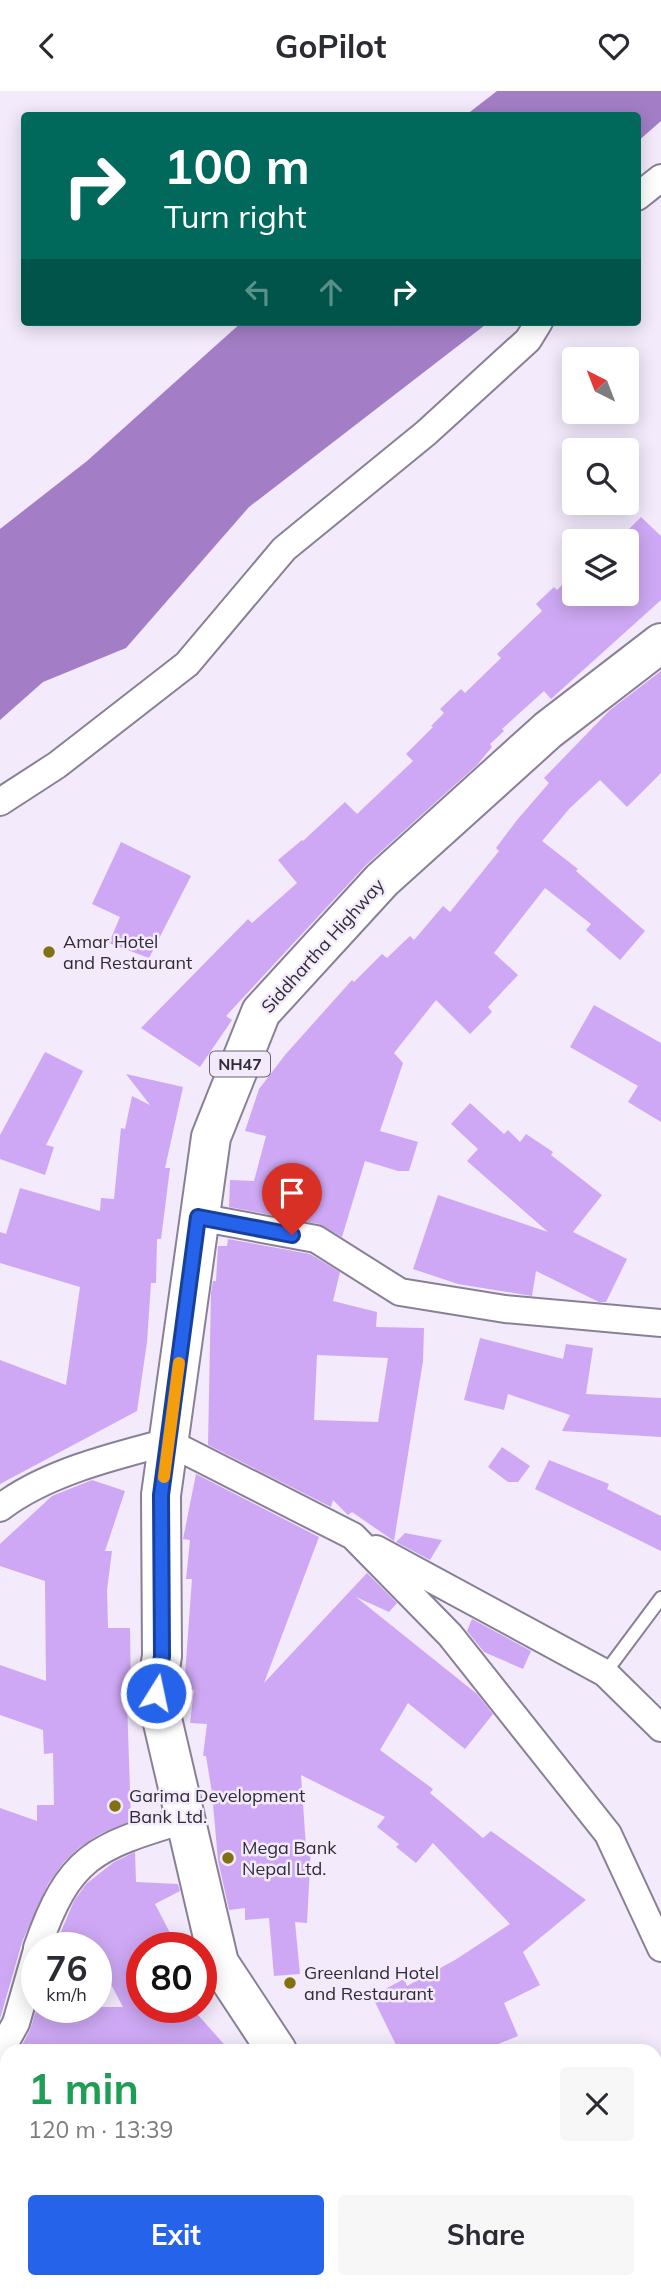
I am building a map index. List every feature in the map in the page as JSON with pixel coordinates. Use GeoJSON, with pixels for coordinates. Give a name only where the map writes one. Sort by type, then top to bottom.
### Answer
{"type":"FeatureCollection","features":[{"type":"Feature","properties":{"kind":"highway","name":"Siddhartha Highway"},"geometry":{"type":"LineString","coordinates":[[271,2044],[219,1963],[156,1693],[162,1656],[161,1495],[211,1137],[261,1012],[382,880],[548,730],[661,643]]}},
{"type":"Feature","properties":{"kind":"street"},"geometry":{"type":"LineString","coordinates":[[641,194],[661,178]]}},
{"type":"Feature","properties":{"kind":"street"},"geometry":{"type":"LineString","coordinates":[[0,802],[57,765],[187,664],[284,549],[426,433],[528,340],[537,326]]}},
{"type":"Feature","properties":{"kind":"street"},"geometry":{"type":"LineString","coordinates":[[198,1217],[316,1239],[400,1292],[506,1309],[661,1323]]}},
{"type":"Feature","properties":{"kind":"street"},"geometry":{"type":"LineString","coordinates":[[0,1508],[43,1483],[110,1458],[168,1442],[353,1536],[605,1673],[661,1728]]}},
{"type":"Feature","properties":{"kind":"street"},"geometry":{"type":"LineString","coordinates":[[353,1536],[450,1635],[608,1833],[661,1948]]}},
{"type":"Feature","properties":{"kind":"street"},"geometry":{"type":"LineString","coordinates":[[43,1932],[52,1905],[74,1871],[106,1847],[184,1820]]}},
{"type":"Feature","properties":{"kind":"street"},"geometry":{"type":"LineString","coordinates":[[5,2044],[16,2024],[21,2006]]}},
{"type":"Feature","properties":{"kind":"lane"},"geometry":{"type":"LineString","coordinates":[[605,1673],[661,1598]]}},
{"type":"Feature","properties":{"kind":"shaded area"},"geometry":{"type":"Polygon","coordinates":[[[497,91],[661,91],[661,121],[641,138],[641,112],[470,112],[497,91]]]}},
{"type":"Feature","properties":{"kind":"shaded area"},"geometry":{"type":"Polygon","coordinates":[[[238,326],[484,326],[249,507],[126,648],[43,682],[0,720],[0,529],[87,461],[238,326]]]}},
{"type":"Feature","properties":{"kind":"building"},"geometry":{"type":"Polygon","coordinates":[[[641,517],[661,536],[661,600],[551,699],[544,691],[502,729],[504,731],[490,744],[492,747],[477,765],[366,865],[226,1016],[232,1020],[200,1067],[141,1028],[248,919],[252,923],[297,883],[278,860],[345,802],[357,814],[413,761],[406,754],[444,713],[440,709],[461,689],[465,693],[501,658],[497,654],[542,611],[536,604],[554,587],[557,590],[562,585],[562,606],[639,606],[639,529],[629,529],[641,517]]]}},
{"type":"Feature","properties":{"kind":"building"},"geometry":{"type":"Polygon","coordinates":[[[661,671],[661,773],[627,807],[600,780],[570,808],[542,841],[578,869],[576,871],[645,931],[620,960],[586,930],[591,924],[545,888],[494,953],[518,975],[488,1007],[492,1012],[470,1034],[436,1000],[394,1053],[403,1063],[380,1131],[418,1142],[409,1171],[398,1171],[365,1161],[342,1237],[319,1224],[229,1207],[230,1180],[254,1181],[266,1136],[245,1131],[259,1089],[285,1055],[352,980],[354,982],[382,954],[387,958],[410,936],[414,940],[443,906],[450,912],[499,851],[496,848],[517,820],[549,783],[544,778],[610,710],[661,671]]]}},
{"type":"Feature","properties":{"kind":"building"},"geometry":{"type":"Polygon","coordinates":[[[121,842],[191,876],[149,958],[109,943],[120,917],[92,904],[121,842]]]}},
{"type":"Feature","properties":{"kind":"building"},"geometry":{"type":"Polygon","coordinates":[[[594,1005],[661,1043],[661,1122],[628,1102],[638,1086],[570,1047],[594,1005]]]}},
{"type":"Feature","properties":{"kind":"building"},"geometry":{"type":"Polygon","coordinates":[[[45,1052],[83,1071],[46,1145],[54,1147],[45,1175],[0,1159],[0,1135],[45,1052]]]}},
{"type":"Feature","properties":{"kind":"building"},"geometry":{"type":"Polygon","coordinates":[[[126,1074],[183,1087],[165,1168],[170,1168],[161,1239],[157,1239],[156,1283],[151,1283],[147,1342],[137,1411],[0,1484],[0,1360],[66,1385],[80,1287],[0,1263],[0,1232],[6,1234],[20,1188],[100,1211],[101,1198],[114,1199],[121,1128],[125,1129],[132,1096],[150,1105],[126,1074]]]}},
{"type":"Feature","properties":{"kind":"building"},"geometry":{"type":"Polygon","coordinates":[[[470,1103],[504,1134],[508,1130],[520,1142],[526,1134],[553,1152],[551,1155],[602,1195],[573,1232],[627,1259],[606,1302],[599,1302],[536,1271],[532,1296],[458,1284],[413,1269],[438,1195],[548,1232],[467,1161],[478,1149],[451,1124],[470,1103]]]}},
{"type":"Feature","properties":{"kind":"building"},"geometry":{"type":"Polygon","coordinates":[[[228,1239],[310,1254],[340,1272],[333,1301],[377,1312],[376,1327],[424,1328],[423,1361],[394,1541],[352,1512],[348,1515],[333,1500],[331,1507],[208,1445],[211,1292],[213,1281],[216,1281],[218,1246],[227,1246],[228,1239]],[[317,1355],[314,1420],[378,1422],[388,1358],[317,1355]]]}},
{"type":"Feature","properties":{"kind":"building"},"geometry":{"type":"Polygon","coordinates":[[[480,1338],[563,1359],[566,1344],[593,1348],[586,1394],[661,1398],[661,1437],[562,1431],[570,1415],[508,1394],[504,1410],[464,1400],[480,1338]]]}},
{"type":"Feature","properties":{"kind":"building"},"geometry":{"type":"Polygon","coordinates":[[[502,1447],[530,1466],[518,1482],[508,1482],[488,1467],[502,1447]]]}},
{"type":"Feature","properties":{"kind":"building"},"geometry":{"type":"Polygon","coordinates":[[[549,1460],[609,1484],[607,1489],[661,1516],[661,1551],[535,1489],[549,1460]]]}},
{"type":"Feature","properties":{"kind":"building"},"geometry":{"type":"Polygon","coordinates":[[[196,1474],[319,1537],[264,1683],[367,1573],[397,1603],[389,1612],[356,1597],[477,1694],[493,1714],[465,1749],[408,1703],[380,1750],[433,1789],[430,1793],[483,1838],[491,1831],[586,1900],[523,1952],[540,1985],[504,2003],[518,2036],[498,2044],[396,2044],[372,1996],[404,1979],[407,1986],[455,1960],[510,1924],[433,1843],[416,1863],[396,1847],[399,1844],[377,1827],[385,1817],[301,1775],[306,1847],[311,1847],[307,1923],[295,1922],[300,1974],[274,1976],[269,1918],[245,1920],[245,1908],[229,1910],[218,1860],[206,1756],[203,1756],[207,1724],[190,1723],[194,1690],[184,1689],[192,1579],[186,1579],[190,1540],[183,1539],[196,1474]]]}},
{"type":"Feature","properties":{"kind":"building"},"geometry":{"type":"Polygon","coordinates":[[[92,1480],[125,1491],[105,1551],[112,1551],[107,1590],[108,1628],[130,1628],[131,1700],[127,1700],[131,1821],[100,1834],[80,1847],[63,1863],[48,1884],[26,1932],[21,1932],[21,1946],[0,2019],[0,1808],[37,1821],[37,1805],[54,1805],[53,1753],[44,1754],[43,1730],[0,1715],[0,1665],[46,1681],[45,1581],[0,1566],[0,1544],[52,1496],[92,1480]]]}},
{"type":"Feature","properties":{"kind":"building"},"geometry":{"type":"Polygon","coordinates":[[[405,1533],[442,1540],[430,1560],[396,1542],[405,1533]]]}},
{"type":"Feature","properties":{"kind":"building"},"geometry":{"type":"Polygon","coordinates":[[[472,1619],[531,1651],[523,1669],[484,1652],[467,1631],[472,1619]]]}},
{"type":"Feature","properties":{"kind":"building"},"geometry":{"type":"Polygon","coordinates":[[[135,1852],[136,1882],[178,1884],[180,1891],[155,1904],[170,1932],[126,1932],[126,2023],[205,2023],[224,2044],[23,2044],[32,2023],[112,2023],[112,2007],[123,2007],[112,1986],[112,1932],[61,1932],[74,1901],[86,1884],[114,1862],[135,1852]]]}},
{"type":"Feature","properties":{"kind":"slow traffic"},"geometry":{"type":"LineString","coordinates":[[164,1477],[179,1363]]}},
{"type":"Feature","properties":{"kind":"place","name":"Amar Hotel and Restaurant"},"geometry":{"type":"Point","coordinates":[49,952]}},
{"type":"Feature","properties":{"kind":"place","name":"Garima Development Bank Ltd."},"geometry":{"type":"Point","coordinates":[115,1806]}},
{"type":"Feature","properties":{"kind":"place","name":"Mega Bank Nepal Ltd."},"geometry":{"type":"Point","coordinates":[228,1858]}},
{"type":"Feature","properties":{"kind":"place","name":"Greenland Hotel and Restaurant"},"geometry":{"type":"Point","coordinates":[290,1983]}},
{"type":"Feature","properties":{"kind":"route"},"geometry":{"type":"LineString","coordinates":[[156,1693],[162,1656],[161,1495],[198,1217],[292,1235]]}}]}
